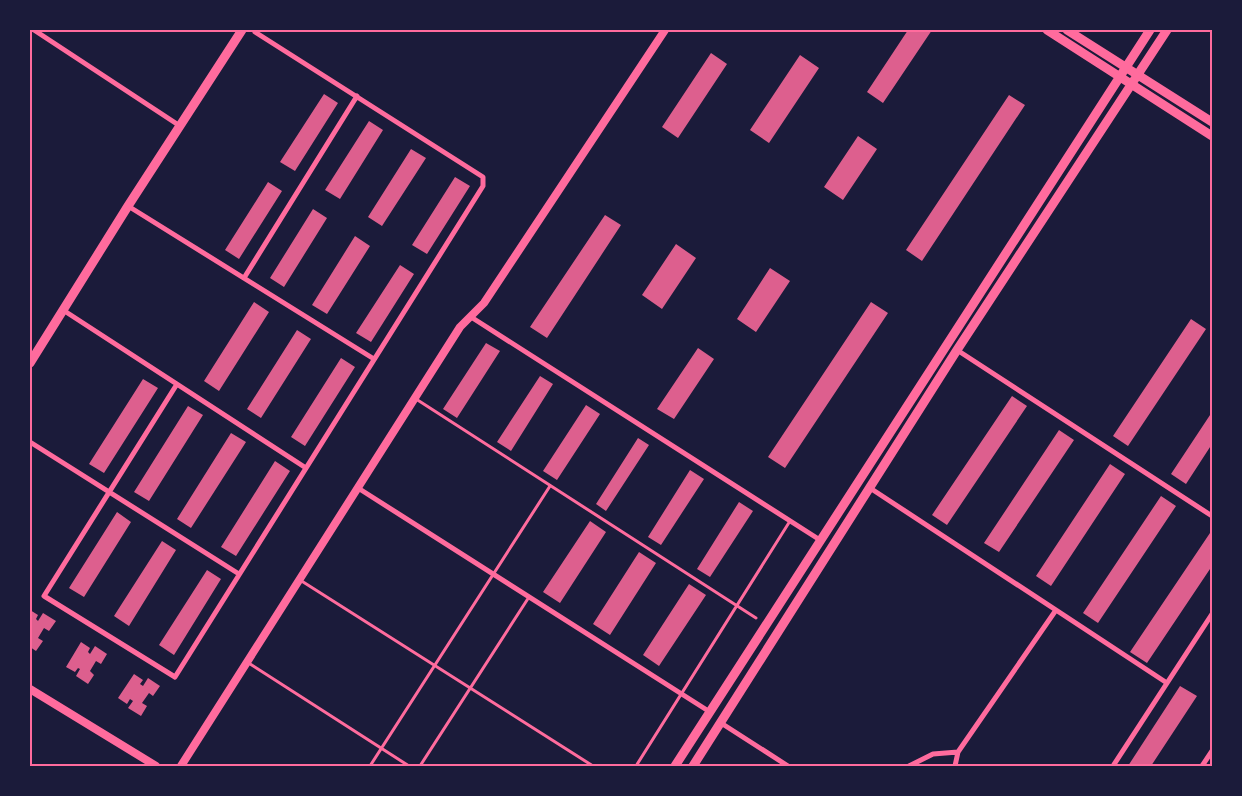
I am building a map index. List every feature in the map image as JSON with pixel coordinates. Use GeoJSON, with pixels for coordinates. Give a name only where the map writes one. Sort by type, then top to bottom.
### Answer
{"type":"FeatureCollection","features":[{"type":"Feature","properties":{"kind":"main road"},"geometry":{"type":"LineString","coordinates":[[30,363],[128,206],[242,30]]}},
{"type":"Feature","properties":{"kind":"main road"},"geometry":{"type":"LineString","coordinates":[[1046,30],[1212,136]]}},
{"type":"Feature","properties":{"kind":"main road"},"geometry":{"type":"LineString","coordinates":[[1068,30],[1212,122]]}},
{"type":"Feature","properties":{"kind":"main road"},"geometry":{"type":"LineString","coordinates":[[675,766],[1150,30]]}},
{"type":"Feature","properties":{"kind":"main road"},"geometry":{"type":"LineString","coordinates":[[693,766],[957,350],[1167,30]]}},
{"type":"Feature","properties":{"kind":"street"},"geometry":{"type":"LineString","coordinates":[[34,30],[180,126]]}},
{"type":"Feature","properties":{"kind":"street"},"geometry":{"type":"LineString","coordinates":[[181,766],[460,327],[484,303],[665,30]]}},
{"type":"Feature","properties":{"kind":"street"},"geometry":{"type":"LineString","coordinates":[[177,384],[44,596],[175,677],[483,186],[483,177],[255,32]]}},
{"type":"Feature","properties":{"kind":"street"},"geometry":{"type":"LineString","coordinates":[[244,278],[357,96]]}},
{"type":"Feature","properties":{"kind":"street"},"geometry":{"type":"LineString","coordinates":[[128,206],[374,359]]}},
{"type":"Feature","properties":{"kind":"street"},"geometry":{"type":"LineString","coordinates":[[63,310],[306,468]]}},
{"type":"Feature","properties":{"kind":"street"},"geometry":{"type":"LineString","coordinates":[[471,317],[820,540]]}},
{"type":"Feature","properties":{"kind":"street"},"geometry":{"type":"LineString","coordinates":[[957,350],[1212,516]]}},
{"type":"Feature","properties":{"kind":"street"},"geometry":{"type":"LineString","coordinates":[[30,442],[239,574]]}},
{"type":"Feature","properties":{"kind":"street"},"geometry":{"type":"LineString","coordinates":[[358,488],[710,712]]}},
{"type":"Feature","properties":{"kind":"street"},"geometry":{"type":"LineString","coordinates":[[870,488],[1167,682]]}},
{"type":"Feature","properties":{"kind":"street"},"geometry":{"type":"LineString","coordinates":[[955,766],[958,752],[1056,610]]}},
{"type":"Feature","properties":{"kind":"street"},"geometry":{"type":"LineString","coordinates":[[1114,766],[1212,614]]}},
{"type":"Feature","properties":{"kind":"street"},"geometry":{"type":"LineString","coordinates":[[30,689],[156,766]]}},
{"type":"Feature","properties":{"kind":"street"},"geometry":{"type":"LineString","coordinates":[[721,723],[788,766]]}},
{"type":"Feature","properties":{"kind":"street"},"geometry":{"type":"LineString","coordinates":[[1202,766],[1212,751]]}},
{"type":"Feature","properties":{"kind":"street"},"geometry":{"type":"LineString","coordinates":[[908,766],[933,754],[958,752]]}},
{"type":"Feature","properties":{"kind":"lane"},"geometry":{"type":"LineString","coordinates":[[415,399],[756,618]]}},
{"type":"Feature","properties":{"kind":"lane"},"geometry":{"type":"LineString","coordinates":[[370,766],[550,486]]}},
{"type":"Feature","properties":{"kind":"lane"},"geometry":{"type":"LineString","coordinates":[[636,766],[790,521]]}},
{"type":"Feature","properties":{"kind":"lane"},"geometry":{"type":"LineString","coordinates":[[300,579],[593,766]]}},
{"type":"Feature","properties":{"kind":"lane"},"geometry":{"type":"LineString","coordinates":[[420,766],[529,596]]}},
{"type":"Feature","properties":{"kind":"lane"},"geometry":{"type":"LineString","coordinates":[[247,662],[409,766]]}},
{"type":"Feature","properties":{"kind":"building"},"geometry":{"type":"Polygon","coordinates":[[[908,30],[932,30],[883,103],[867,92],[908,30]]]}},
{"type":"Feature","properties":{"kind":"building"},"geometry":{"type":"Polygon","coordinates":[[[711,53],[727,64],[678,138],[662,127],[711,53]]]}},
{"type":"Feature","properties":{"kind":"building"},"geometry":{"type":"Polygon","coordinates":[[[800,55],[819,68],[769,143],[750,130],[800,55]]]}},
{"type":"Feature","properties":{"kind":"building"},"geometry":{"type":"Polygon","coordinates":[[[324,94],[338,103],[295,171],[280,162],[324,94]]]}},
{"type":"Feature","properties":{"kind":"building"},"geometry":{"type":"Polygon","coordinates":[[[1009,95],[1025,105],[922,261],[906,250],[1009,95]]]}},
{"type":"Feature","properties":{"kind":"building"},"geometry":{"type":"Polygon","coordinates":[[[369,121],[383,130],[340,199],[325,190],[369,121]]]}},
{"type":"Feature","properties":{"kind":"building"},"geometry":{"type":"Polygon","coordinates":[[[858,136],[877,149],[843,200],[824,187],[858,136]]]}},
{"type":"Feature","properties":{"kind":"building"},"geometry":{"type":"Polygon","coordinates":[[[411,149],[426,158],[382,226],[368,217],[411,149]]]}},
{"type":"Feature","properties":{"kind":"building"},"geometry":{"type":"Polygon","coordinates":[[[455,177],[470,186],[427,254],[412,245],[455,177]]]}},
{"type":"Feature","properties":{"kind":"building"},"geometry":{"type":"Polygon","coordinates":[[[268,182],[282,191],[239,259],[225,250],[268,182]]]}},
{"type":"Feature","properties":{"kind":"building"},"geometry":{"type":"Polygon","coordinates":[[[313,209],[327,218],[284,287],[270,278],[313,209]]]}},
{"type":"Feature","properties":{"kind":"building"},"geometry":{"type":"Polygon","coordinates":[[[605,215],[621,225],[547,338],[530,327],[605,215]]]}},
{"type":"Feature","properties":{"kind":"building"},"geometry":{"type":"Polygon","coordinates":[[[355,236],[370,246],[327,314],[312,305],[355,236]]]}},
{"type":"Feature","properties":{"kind":"building"},"geometry":{"type":"Polygon","coordinates":[[[676,244],[696,258],[662,309],[642,295],[676,244]]]}},
{"type":"Feature","properties":{"kind":"building"},"geometry":{"type":"Polygon","coordinates":[[[400,265],[414,274],[371,342],[356,333],[400,265]]]}},
{"type":"Feature","properties":{"kind":"building"},"geometry":{"type":"Polygon","coordinates":[[[770,268],[790,281],[756,332],[737,319],[770,268]]]}},
{"type":"Feature","properties":{"kind":"building"},"geometry":{"type":"Polygon","coordinates":[[[254,302],[269,312],[219,391],[204,381],[254,302]]]}},
{"type":"Feature","properties":{"kind":"building"},"geometry":{"type":"Polygon","coordinates":[[[871,302],[888,313],[785,468],[768,457],[871,302]]]}},
{"type":"Feature","properties":{"kind":"building"},"geometry":{"type":"Polygon","coordinates":[[[1191,319],[1206,329],[1128,446],[1113,436],[1191,319]]]}},
{"type":"Feature","properties":{"kind":"building"},"geometry":{"type":"Polygon","coordinates":[[[297,330],[311,339],[261,418],[247,409],[297,330]]]}},
{"type":"Feature","properties":{"kind":"building"},"geometry":{"type":"Polygon","coordinates":[[[486,343],[500,351],[457,418],[443,409],[486,343]]]}},
{"type":"Feature","properties":{"kind":"building"},"geometry":{"type":"Polygon","coordinates":[[[698,348],[714,359],[674,419],[657,409],[698,348]]]}},
{"type":"Feature","properties":{"kind":"building"},"geometry":{"type":"Polygon","coordinates":[[[341,358],[355,367],[305,446],[291,437],[341,358]]]}},
{"type":"Feature","properties":{"kind":"building"},"geometry":{"type":"Polygon","coordinates":[[[540,376],[553,384],[511,451],[497,442],[540,376]]]}},
{"type":"Feature","properties":{"kind":"building"},"geometry":{"type":"Polygon","coordinates":[[[143,379],[158,388],[104,473],[89,464],[143,379]]]}},
{"type":"Feature","properties":{"kind":"building"},"geometry":{"type":"Polygon","coordinates":[[[1012,396],[1027,406],[947,525],[932,515],[1012,396]]]}},
{"type":"Feature","properties":{"kind":"building"},"geometry":{"type":"Polygon","coordinates":[[[586,405],[600,414],[557,480],[543,471],[586,405]]]}},
{"type":"Feature","properties":{"kind":"building"},"geometry":{"type":"Polygon","coordinates":[[[188,406],[203,415],[149,501],[134,492],[188,406]]]}},
{"type":"Feature","properties":{"kind":"building"},"geometry":{"type":"Polygon","coordinates":[[[1212,412],[1212,444],[1186,484],[1171,474],[1212,412]]]}},
{"type":"Feature","properties":{"kind":"building"},"geometry":{"type":"Polygon","coordinates":[[[1059,430],[1074,440],[999,552],[984,543],[1059,430]]]}},
{"type":"Feature","properties":{"kind":"building"},"geometry":{"type":"Polygon","coordinates":[[[231,433],[246,442],[191,528],[177,519],[231,433]]]}},
{"type":"Feature","properties":{"kind":"building"},"geometry":{"type":"Polygon","coordinates":[[[638,438],[649,445],[606,511],[596,504],[638,438]]]}},
{"type":"Feature","properties":{"kind":"building"},"geometry":{"type":"Polygon","coordinates":[[[275,461],[290,471],[236,556],[221,547],[275,461]]]}},
{"type":"Feature","properties":{"kind":"building"},"geometry":{"type":"Polygon","coordinates":[[[1110,464],[1125,474],[1051,586],[1036,576],[1110,464]]]}},
{"type":"Feature","properties":{"kind":"building"},"geometry":{"type":"Polygon","coordinates":[[[690,470],[704,479],[661,545],[648,537],[690,470]]]}},
{"type":"Feature","properties":{"kind":"building"},"geometry":{"type":"Polygon","coordinates":[[[1161,496],[1176,506],[1098,623],[1083,613],[1161,496]]]}},
{"type":"Feature","properties":{"kind":"building"},"geometry":{"type":"Polygon","coordinates":[[[739,502],[753,511],[710,577],[697,569],[739,502]]]}},
{"type":"Feature","properties":{"kind":"building"},"geometry":{"type":"Polygon","coordinates":[[[117,512],[131,522],[84,597],[69,588],[117,512]]]}},
{"type":"Feature","properties":{"kind":"building"},"geometry":{"type":"Polygon","coordinates":[[[590,521],[606,532],[560,603],[543,592],[590,521]]]}},
{"type":"Feature","properties":{"kind":"building"},"geometry":{"type":"Polygon","coordinates":[[[1212,530],[1212,566],[1147,663],[1130,652],[1212,530]]]}},
{"type":"Feature","properties":{"kind":"building"},"geometry":{"type":"Polygon","coordinates":[[[162,541],[176,550],[129,626],[114,616],[162,541]]]}},
{"type":"Feature","properties":{"kind":"building"},"geometry":{"type":"Polygon","coordinates":[[[639,552],[656,563],[610,635],[593,624],[639,552]]]}},
{"type":"Feature","properties":{"kind":"building"},"geometry":{"type":"Polygon","coordinates":[[[207,570],[221,579],[174,655],[159,645],[207,570]]]}},
{"type":"Feature","properties":{"kind":"building"},"geometry":{"type":"Polygon","coordinates":[[[689,584],[706,595],[659,666],[643,655],[689,584]]]}},
{"type":"Feature","properties":{"kind":"building"},"geometry":{"type":"Polygon","coordinates":[[[30,610],[38,615],[36,619],[38,621],[43,613],[56,621],[49,631],[44,628],[38,638],[43,641],[36,651],[30,647],[30,610]]]}},
{"type":"Feature","properties":{"kind":"building"},"geometry":{"type":"Polygon","coordinates":[[[81,642],[90,648],[88,652],[90,654],[95,646],[107,654],[101,664],[96,661],[90,671],[94,675],[88,684],[76,676],[80,669],[78,668],[75,672],[66,667],[81,642]]]}},
{"type":"Feature","properties":{"kind":"building"},"geometry":{"type":"Polygon","coordinates":[[[134,674],[143,680],[140,684],[143,686],[148,678],[160,686],[153,696],[149,693],[142,703],[147,706],[141,716],[128,708],[133,701],[130,699],[127,704],[118,698],[134,674]]]}},
{"type":"Feature","properties":{"kind":"building"},"geometry":{"type":"Polygon","coordinates":[[[1180,686],[1197,696],[1151,766],[1128,766],[1180,686]]]}}]}
